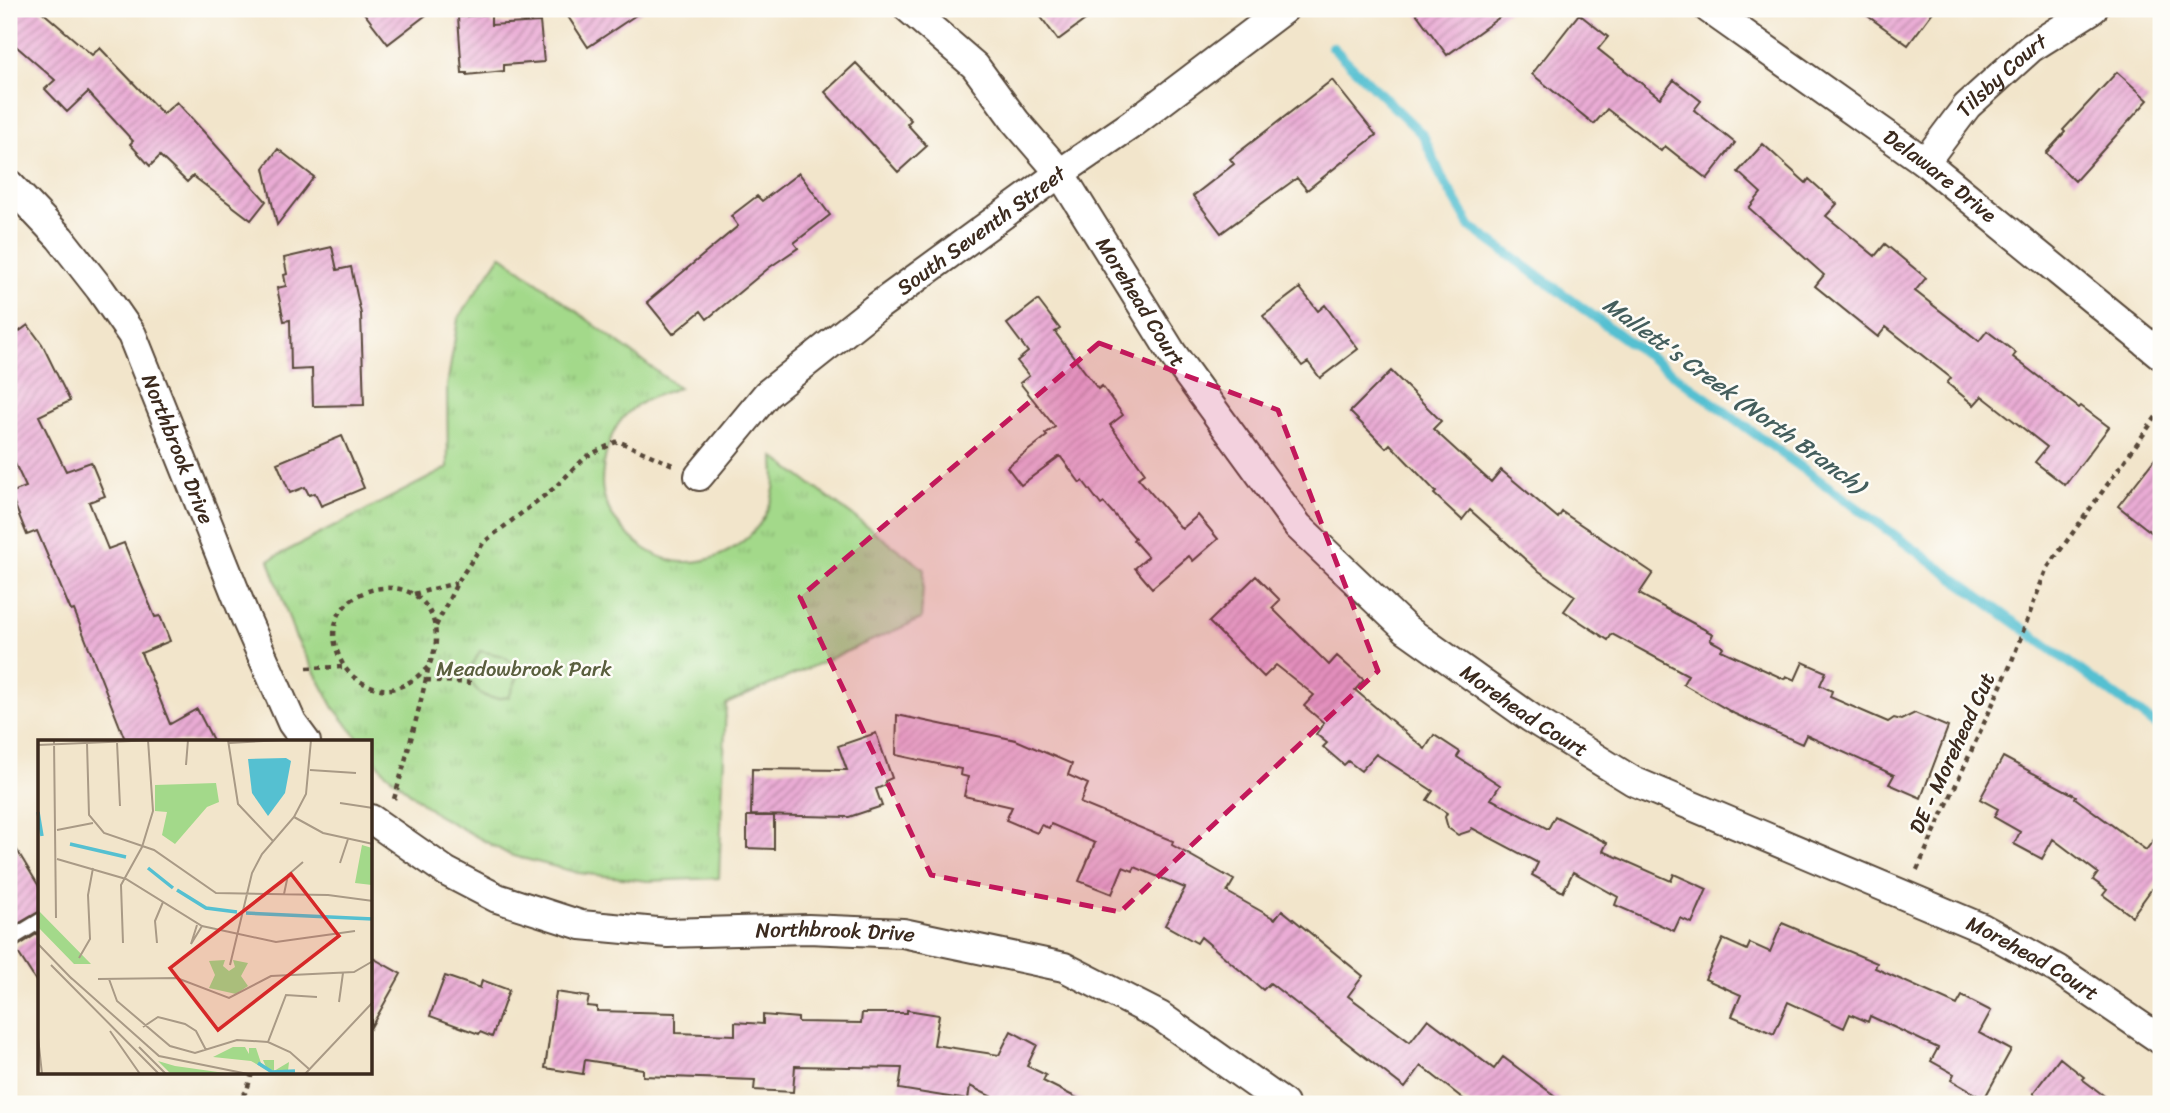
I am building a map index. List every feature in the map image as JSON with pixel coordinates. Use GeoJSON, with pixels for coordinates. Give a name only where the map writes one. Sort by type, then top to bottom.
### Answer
{"type":"FeatureCollection","features":[{"type":"Feature","properties":{"kind":"street","name":"Morehead Court"},"geometry":{"type":"LineString","coordinates":[[909,9],[975,66],[1016,122],[1060,173],[1172,353],[1298,526],[1406,629],[1531,718],[1633,781],[1982,928],[2057,969],[2161,1040]]}},
{"type":"Feature","properties":{"kind":"street","name":"South Seventh Street"},"geometry":{"type":"LineString","coordinates":[[699,477],[767,394],[874,309],[1060,173],[1132,124],[1284,9]]}},
{"type":"Feature","properties":{"kind":"street","name":"Delaware Drive"},"geometry":{"type":"LineString","coordinates":[[1709,9],[1925,162],[2161,355]]}},
{"type":"Feature","properties":{"kind":"street","name":"Tilsby Court"},"geometry":{"type":"LineString","coordinates":[[1925,162],[1967,106],[2031,48],[2093,9]]}},
{"type":"Feature","properties":{"kind":"street","name":"Northbrook Drive"},"geometry":{"type":"LineString","coordinates":[[9,184],[60,238],[132,335],[246,619],[292,723],[305,740]]}},
{"type":"Feature","properties":{"kind":"street","name":"Northbrook Drive"},"geometry":{"type":"LineString","coordinates":[[382,812],[447,872],[496,898],[581,925],[668,933],[808,929],[903,933],[1064,967],[1160,1016],[1284,1104]]}},
{"type":"Feature","properties":{"kind":"lane"},"geometry":{"type":"LineString","coordinates":[[9,940],[38,922]]}},
{"type":"Feature","properties":{"kind":"path","name":"DE - Morehead Cut"},"geometry":{"type":"LineString","coordinates":[[1923,853],[2010,666],[2046,570],[2161,410]]}},
{"type":"Feature","properties":{"kind":"path"},"geometry":{"type":"LineString","coordinates":[[436,627],[457,583],[484,542],[553,489],[587,456],[618,441],[699,477]]}},
{"type":"Feature","properties":{"kind":"path"},"geometry":{"type":"LineString","coordinates":[[414,594],[457,583]]}},
{"type":"Feature","properties":{"kind":"path"},"geometry":{"type":"LineString","coordinates":[[382,812],[418,717],[436,647],[436,627],[428,608],[414,594],[395,587],[375,587],[356,595],[342,610],[335,628],[335,648],[343,667],[358,681],[376,688],[397,688],[415,680],[429,666]]}},
{"type":"Feature","properties":{"kind":"path"},"geometry":{"type":"LineString","coordinates":[[307,668],[343,667]]}},
{"type":"Feature","properties":{"kind":"path"},"geometry":{"type":"LineString","coordinates":[[426,680],[472,683]]}},
{"type":"Feature","properties":{"kind":"path"},"geometry":{"type":"LineString","coordinates":[[237,1104],[247,1090],[252,1074]]}},
{"type":"Feature","properties":{"kind":"highlighted area"},"geometry":{"type":"Polygon","coordinates":[[[1099,343],[1278,410],[1378,671],[1120,912],[931,875],[800,597],[1099,343]]]}},
{"type":"Feature","properties":{"kind":"green space","name":"Meadowbrook Park"},"geometry":{"type":"Polygon","coordinates":[[[501,255],[679,388],[654,396],[625,416],[611,437],[603,471],[603,492],[613,517],[632,539],[657,555],[682,562],[698,561],[728,551],[742,542],[763,519],[770,505],[775,485],[774,457],[924,569],[921,619],[726,704],[719,878],[648,881],[579,873],[510,855],[437,815],[385,772],[373,757],[373,740],[359,740],[334,708],[295,636],[269,560],[448,468],[447,386],[458,319],[501,255]]]}},
{"type":"Feature","properties":{"kind":"green space"},"geometry":{"type":"Polygon","coordinates":[[[480,651],[503,656],[521,669],[509,697],[494,698],[484,695],[467,676],[480,651]]]}},
{"type":"Feature","properties":{"kind":"building"},"geometry":{"type":"Polygon","coordinates":[[[9,9],[39,9],[92,55],[100,48],[163,114],[177,102],[266,201],[251,220],[193,176],[187,182],[160,156],[150,166],[130,144],[133,141],[88,92],[67,112],[45,89],[55,80],[9,40],[9,9]]]}},
{"type":"Feature","properties":{"kind":"building"},"geometry":{"type":"Polygon","coordinates":[[[361,9],[434,9],[388,44],[361,9]]]}},
{"type":"Feature","properties":{"kind":"building"},"geometry":{"type":"Polygon","coordinates":[[[563,9],[645,9],[588,47],[563,9]]]}},
{"type":"Feature","properties":{"kind":"building"},"geometry":{"type":"Polygon","coordinates":[[[1035,9],[1100,9],[1058,40],[1035,9]]]}},
{"type":"Feature","properties":{"kind":"building"},"geometry":{"type":"Polygon","coordinates":[[[1413,9],[1511,9],[1447,55],[1413,9]]]}},
{"type":"Feature","properties":{"kind":"building"},"geometry":{"type":"Polygon","coordinates":[[[1858,9],[1935,9],[1908,45],[1858,9]]]}},
{"type":"Feature","properties":{"kind":"building"},"geometry":{"type":"Polygon","coordinates":[[[491,14],[491,25],[540,22],[544,62],[504,65],[504,71],[467,75],[462,73],[458,17],[491,14]]]}},
{"type":"Feature","properties":{"kind":"building"},"geometry":{"type":"Polygon","coordinates":[[[1579,14],[1608,37],[1598,49],[1660,98],[1674,80],[1701,101],[1694,110],[1735,143],[1707,179],[1665,146],[1661,151],[1607,109],[1594,124],[1532,74],[1579,14]]]}},
{"type":"Feature","properties":{"kind":"building"},"geometry":{"type":"Polygon","coordinates":[[[856,63],[911,120],[907,124],[927,146],[898,172],[825,92],[856,63]]]}},
{"type":"Feature","properties":{"kind":"building"},"geometry":{"type":"Polygon","coordinates":[[[2117,72],[2148,100],[2075,181],[2046,153],[2065,132],[2063,130],[2117,72]]]}},
{"type":"Feature","properties":{"kind":"building"},"geometry":{"type":"Polygon","coordinates":[[[1332,80],[1376,135],[1307,190],[1297,178],[1221,233],[1193,196],[1234,164],[1230,159],[1332,80]]]}},
{"type":"Feature","properties":{"kind":"building"},"geometry":{"type":"Polygon","coordinates":[[[1763,144],[1806,183],[1809,179],[1837,204],[1826,216],[1875,256],[1885,244],[1926,278],[1915,291],[1979,341],[1987,331],[2016,353],[2013,357],[2079,408],[2081,406],[2109,427],[2065,485],[2035,462],[2047,447],[1982,396],[1974,405],[1947,383],[1951,378],[1886,327],[1878,337],[1815,286],[1824,275],[1749,208],[1761,193],[1738,172],[1763,144]]]}},
{"type":"Feature","properties":{"kind":"building"},"geometry":{"type":"Polygon","coordinates":[[[278,149],[314,177],[277,225],[264,168],[278,149]]]}},
{"type":"Feature","properties":{"kind":"building"},"geometry":{"type":"Polygon","coordinates":[[[799,173],[830,215],[794,243],[798,248],[770,267],[707,319],[701,311],[673,334],[647,302],[738,226],[731,216],[757,196],[762,201],[799,173]]]}},
{"type":"Feature","properties":{"kind":"building"},"geometry":{"type":"Polygon","coordinates":[[[332,247],[337,270],[351,267],[361,314],[364,405],[313,406],[312,369],[291,370],[290,320],[284,321],[277,288],[286,286],[284,258],[332,247]]]}},
{"type":"Feature","properties":{"kind":"building"},"geometry":{"type":"Polygon","coordinates":[[[1300,288],[1318,311],[1325,305],[1358,349],[1320,378],[1308,362],[1302,366],[1263,316],[1300,288]]]}},
{"type":"Feature","properties":{"kind":"building"},"geometry":{"type":"Polygon","coordinates":[[[1038,300],[1060,329],[1055,332],[1098,389],[1102,386],[1123,415],[1110,425],[1145,473],[1138,478],[1182,529],[1198,515],[1218,539],[1193,561],[1189,556],[1152,588],[1135,568],[1148,557],[1133,540],[1135,538],[1104,503],[1101,505],[1083,481],[1080,483],[1060,456],[1021,485],[1007,467],[1055,427],[1020,383],[1029,376],[1017,361],[1028,352],[1007,324],[1038,300]]]}},
{"type":"Feature","properties":{"kind":"building"},"geometry":{"type":"Polygon","coordinates":[[[28,325],[42,344],[70,401],[39,416],[66,471],[91,462],[105,496],[89,502],[108,549],[124,543],[155,617],[160,616],[170,641],[141,653],[170,724],[197,709],[213,740],[125,740],[74,610],[71,611],[37,531],[27,535],[10,493],[26,487],[9,451],[9,339],[28,325]]]}},
{"type":"Feature","properties":{"kind":"building"},"geometry":{"type":"Polygon","coordinates":[[[1391,371],[1441,421],[1433,429],[1491,482],[1501,470],[1558,518],[1562,512],[1653,573],[1639,594],[1713,634],[1710,640],[1723,647],[1721,650],[1784,679],[1786,676],[1795,680],[1803,662],[1826,672],[1820,685],[1832,691],[1830,697],[1888,722],[1894,718],[1901,720],[1915,713],[1948,727],[1921,798],[1889,784],[1894,775],[1806,735],[1802,744],[1735,714],[1683,684],[1688,675],[1612,634],[1608,640],[1564,611],[1575,596],[1536,569],[1470,510],[1462,520],[1434,494],[1436,492],[1390,444],[1386,448],[1350,412],[1391,371]]]}},
{"type":"Feature","properties":{"kind":"building"},"geometry":{"type":"Polygon","coordinates":[[[342,436],[364,488],[321,506],[315,493],[309,495],[305,487],[290,493],[277,463],[342,436]]]}},
{"type":"Feature","properties":{"kind":"building"},"geometry":{"type":"Polygon","coordinates":[[[2161,451],[2161,540],[2118,506],[2161,451]]]}},
{"type":"Feature","properties":{"kind":"building"},"geometry":{"type":"Polygon","coordinates":[[[1256,576],[1280,600],[1272,608],[1329,665],[1337,656],[1364,680],[1355,690],[1425,749],[1434,735],[1460,752],[1457,757],[1500,785],[1491,799],[1548,829],[1555,816],[1607,843],[1603,851],[1671,881],[1674,874],[1707,889],[1692,923],[1680,918],[1674,931],[1615,905],[1618,897],[1573,872],[1563,892],[1532,875],[1538,863],[1472,828],[1458,835],[1448,828],[1445,817],[1447,813],[1427,800],[1433,791],[1376,754],[1361,771],[1348,761],[1344,765],[1323,747],[1327,743],[1316,734],[1324,723],[1304,706],[1314,695],[1276,665],[1264,677],[1209,622],[1256,576]]]}},
{"type":"Feature","properties":{"kind":"building"},"geometry":{"type":"Polygon","coordinates":[[[897,715],[1016,740],[1072,764],[1068,775],[1088,784],[1080,803],[1173,841],[1172,845],[1234,880],[1227,892],[1275,919],[1282,910],[1363,976],[1348,996],[1410,1042],[1428,1019],[1494,1069],[1503,1057],[1566,1104],[1470,1104],[1421,1066],[1405,1088],[1270,983],[1263,990],[1201,937],[1197,943],[1165,925],[1185,888],[1135,867],[1133,871],[1123,867],[1112,894],[1079,881],[1095,843],[1051,824],[1049,828],[1041,825],[1037,833],[1006,820],[1012,807],[964,796],[968,777],[960,775],[961,769],[896,755],[897,715]]]}},
{"type":"Feature","properties":{"kind":"building"},"geometry":{"type":"Polygon","coordinates":[[[876,733],[892,778],[885,781],[886,785],[876,789],[882,806],[849,817],[751,815],[752,769],[847,770],[838,746],[876,733]]]}},
{"type":"Feature","properties":{"kind":"building"},"geometry":{"type":"Polygon","coordinates":[[[2003,757],[2076,796],[2075,798],[2146,850],[2161,830],[2161,876],[2132,916],[2103,895],[2107,890],[2093,880],[2098,873],[2053,839],[2042,859],[2014,844],[2020,832],[1994,817],[1998,809],[1980,799],[2003,757]]]}},
{"type":"Feature","properties":{"kind":"building"},"geometry":{"type":"Polygon","coordinates":[[[747,816],[774,816],[774,849],[747,848],[747,816]]]}},
{"type":"Feature","properties":{"kind":"building"},"geometry":{"type":"Polygon","coordinates":[[[9,837],[38,885],[38,912],[9,929],[9,837]]]}},
{"type":"Feature","properties":{"kind":"building"},"geometry":{"type":"Polygon","coordinates":[[[1782,923],[1877,963],[1875,968],[1957,1005],[1962,996],[1991,1011],[1979,1033],[2011,1050],[1984,1099],[1951,1080],[1954,1074],[1931,1061],[1938,1048],[1870,1016],[1868,1022],[1850,1014],[1844,1028],[1788,1002],[1774,1034],[1732,1016],[1741,995],[1705,979],[1723,939],[1747,950],[1750,943],[1770,952],[1782,923]]]}},
{"type":"Feature","properties":{"kind":"building"},"geometry":{"type":"Polygon","coordinates":[[[38,933],[38,984],[15,948],[38,933]]]}},
{"type":"Feature","properties":{"kind":"building"},"geometry":{"type":"Polygon","coordinates":[[[373,958],[401,974],[373,1023],[373,958]]]}},
{"type":"Feature","properties":{"kind":"building"},"geometry":{"type":"Polygon","coordinates":[[[445,976],[480,988],[482,980],[509,990],[492,1037],[430,1016],[445,976]]]}},
{"type":"Feature","properties":{"kind":"building"},"geometry":{"type":"Polygon","coordinates":[[[556,992],[589,997],[587,1006],[597,1007],[597,1011],[676,1013],[676,1033],[735,1035],[735,1022],[763,1024],[763,1015],[798,1018],[798,1022],[861,1023],[862,1013],[907,1013],[907,1010],[939,1015],[934,1045],[999,1055],[1011,1031],[1037,1045],[1027,1066],[1046,1075],[1043,1081],[1089,1104],[1006,1104],[970,1086],[968,1100],[899,1089],[902,1068],[795,1066],[793,1092],[754,1090],[755,1080],[643,1076],[643,1069],[585,1060],[583,1074],[545,1068],[556,992]]]}},
{"type":"Feature","properties":{"kind":"building"},"geometry":{"type":"Polygon","coordinates":[[[2060,1058],[2115,1104],[2047,1104],[2033,1093],[2060,1058]]]}},
{"type":"Feature","properties":{"kind":"waterway","name":"Mallett's Creek (North Branch)"},"geometry":{"type":"LineString","coordinates":[[1332,47],[1423,135],[1441,176],[1471,227],[2161,729]]}}]}
